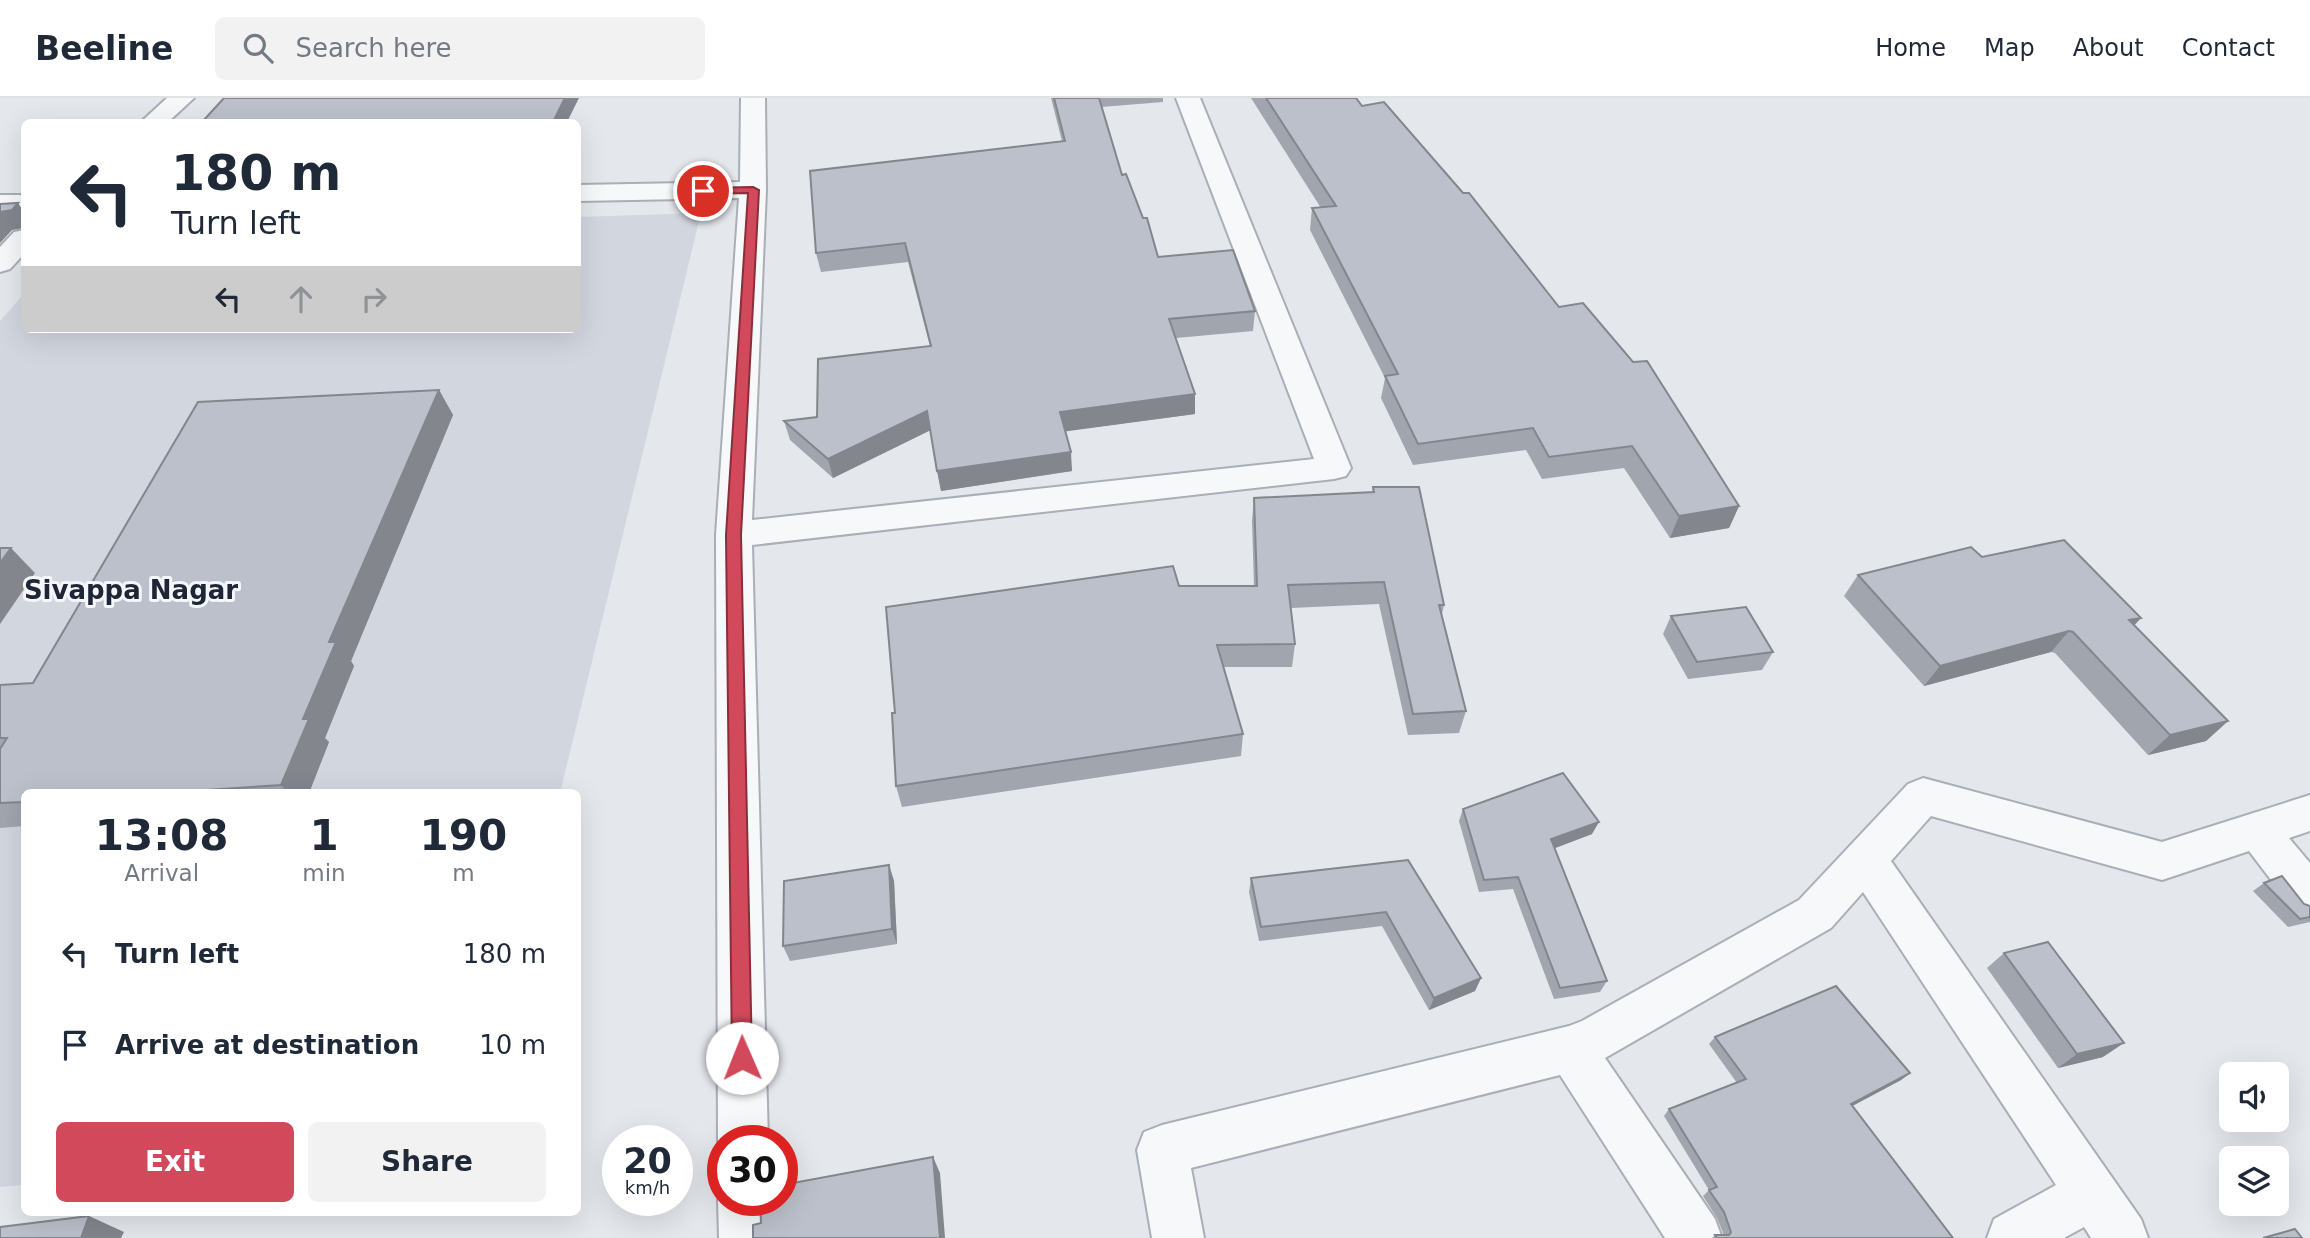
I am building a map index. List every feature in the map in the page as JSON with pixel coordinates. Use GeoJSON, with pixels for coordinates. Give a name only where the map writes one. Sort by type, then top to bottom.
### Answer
{"type":"FeatureCollection","features":[{"type":"Feature","properties":{"kind":"street"},"geometry":{"type":"LineString","coordinates":[[157,119],[183,98]]}},
{"type":"Feature","properties":{"kind":"street"},"geometry":{"type":"LineString","coordinates":[[743,1125],[734,535],[753,190],[753,98]]}},
{"type":"Feature","properties":{"kind":"street"},"geometry":{"type":"LineString","coordinates":[[734,535],[1334,468],[1188,98]]}},
{"type":"Feature","properties":{"kind":"street"},"geometry":{"type":"LineString","coordinates":[[581,193],[753,190]]}},
{"type":"Feature","properties":{"kind":"street"},"geometry":{"type":"LineString","coordinates":[[0,203],[21,203]]}},
{"type":"Feature","properties":{"kind":"street"},"geometry":{"type":"LineString","coordinates":[[0,263],[21,241]]}},
{"type":"Feature","properties":{"kind":"street"},"geometry":{"type":"LineString","coordinates":[[1178,1238],[1162,1150],[1571,1049],[1600,1037],[1815,914],[1923,796],[2162,861],[2310,813]]}},
{"type":"Feature","properties":{"kind":"street"},"geometry":{"type":"LineString","coordinates":[[2258,831],[2310,896]]}},
{"type":"Feature","properties":{"kind":"street"},"geometry":{"type":"LineString","coordinates":[[1865,859],[2122,1238]]}},
{"type":"Feature","properties":{"kind":"street"},"geometry":{"type":"LineString","coordinates":[[1571,1049],[1696,1238]]}},
{"type":"Feature","properties":{"kind":"street"},"geometry":{"type":"LineString","coordinates":[[2013,1238],[2092,1194]]}},
{"type":"Feature","properties":{"kind":"street"},"geometry":{"type":"LineString","coordinates":[[744,1216],[745,1238]]}},
{"type":"Feature","properties":{"kind":"shaded area"},"geometry":{"type":"Polygon","coordinates":[[[701,213],[561,789],[21,789],[21,1185],[0,1187],[0,321],[21,297],[21,333],[581,333],[581,217],[701,213]]]}},
{"type":"Feature","properties":{"kind":"building"},"geometry":{"type":"Polygon","coordinates":[[[224,98],[565,98],[554,119],[205,119],[224,98]]]}},
{"type":"Feature","properties":{"kind":"building"},"geometry":{"type":"Polygon","coordinates":[[[1054,98],[1099,98],[1122,175],[1126,174],[1143,218],[1147,218],[1158,257],[1233,250],[1255,311],[1169,319],[1195,394],[1060,412],[1071,452],[937,471],[927,411],[828,459],[784,421],[817,417],[818,359],[931,346],[905,243],[816,253],[810,171],[1065,141],[1054,98]]]}},
{"type":"Feature","properties":{"kind":"building"},"geometry":{"type":"Polygon","coordinates":[[[1266,98],[1356,98],[1362,106],[1384,102],[1463,193],[1469,193],[1559,307],[1583,303],[1633,362],[1647,361],[1739,506],[1679,516],[1632,446],[1549,457],[1533,428],[1418,444],[1385,376],[1398,374],[1312,208],[1336,206],[1266,98]]]}},
{"type":"Feature","properties":{"kind":"building"},"geometry":{"type":"Polygon","coordinates":[[[18,203],[12,210],[0,212],[0,204],[18,203]]]}},
{"type":"Feature","properties":{"kind":"building"},"geometry":{"type":"Polygon","coordinates":[[[439,390],[329,642],[336,642],[303,719],[309,719],[281,785],[220,789],[21,789],[21,802],[0,803],[0,749],[7,738],[0,738],[0,685],[33,683],[198,402],[439,390]]]}},
{"type":"Feature","properties":{"kind":"building"},"geometry":{"type":"Polygon","coordinates":[[[1373,487],[1419,487],[1444,605],[1439,605],[1466,711],[1413,714],[1384,582],[1288,585],[1295,644],[1217,645],[1243,734],[896,786],[892,713],[895,713],[886,607],[1173,566],[1179,586],[1257,586],[1254,498],[1374,492],[1373,487]]]}},
{"type":"Feature","properties":{"kind":"building"},"geometry":{"type":"Polygon","coordinates":[[[2064,540],[2141,618],[2129,620],[2228,721],[2170,735],[2073,632],[2069,631],[1940,666],[1858,575],[1971,547],[1982,557],[2064,540]]]}},
{"type":"Feature","properties":{"kind":"building"},"geometry":{"type":"Polygon","coordinates":[[[0,548],[11,548],[0,563],[0,548]]]}},
{"type":"Feature","properties":{"kind":"building"},"geometry":{"type":"Polygon","coordinates":[[[1746,607],[1773,652],[1697,662],[1671,616],[1746,607]]]}},
{"type":"Feature","properties":{"kind":"building"},"geometry":{"type":"Polygon","coordinates":[[[1563,773],[1599,822],[1551,839],[1607,981],[1560,988],[1518,877],[1484,880],[1463,809],[1563,773]]]}},
{"type":"Feature","properties":{"kind":"building"},"geometry":{"type":"Polygon","coordinates":[[[1408,860],[1481,978],[1434,998],[1386,912],[1261,927],[1251,878],[1408,860]]]}},
{"type":"Feature","properties":{"kind":"building"},"geometry":{"type":"Polygon","coordinates":[[[889,865],[892,929],[783,946],[784,881],[889,865]]]}},
{"type":"Feature","properties":{"kind":"building"},"geometry":{"type":"Polygon","coordinates":[[[2282,876],[2304,904],[2310,906],[2310,917],[2300,919],[2264,883],[2282,876]]]}},
{"type":"Feature","properties":{"kind":"building"},"geometry":{"type":"Polygon","coordinates":[[[2048,942],[2124,1043],[2077,1054],[2004,953],[2048,942]]]}},
{"type":"Feature","properties":{"kind":"building"},"geometry":{"type":"Polygon","coordinates":[[[1836,986],[1910,1073],[1851,1104],[1953,1238],[1717,1238],[1715,1235],[1729,1235],[1731,1232],[1724,1212],[1709,1190],[1717,1187],[1669,1109],[1746,1079],[1715,1037],[1836,986]]]}},
{"type":"Feature","properties":{"kind":"building"},"geometry":{"type":"Polygon","coordinates":[[[933,1157],[940,1238],[753,1238],[753,1225],[761,1223],[761,1216],[798,1216],[798,1182],[933,1157]]]}},
{"type":"Feature","properties":{"kind":"building"},"geometry":{"type":"Polygon","coordinates":[[[89,1216],[81,1238],[0,1238],[0,1227],[89,1216]]]}},
{"type":"Feature","properties":{"kind":"building"},"geometry":{"type":"Polygon","coordinates":[[[2295,1229],[2302,1238],[2263,1238],[2295,1229]]]}},
{"type":"Feature","properties":{"kind":"district","name":"Sivappa Nagar"},"geometry":{"type":"Point","coordinates":[131,590]}},
{"type":"Feature","properties":{"kind":"route"},"geometry":{"type":"LineString","coordinates":[[703,191],[753,190],[734,535],[742,1058]]}}]}
